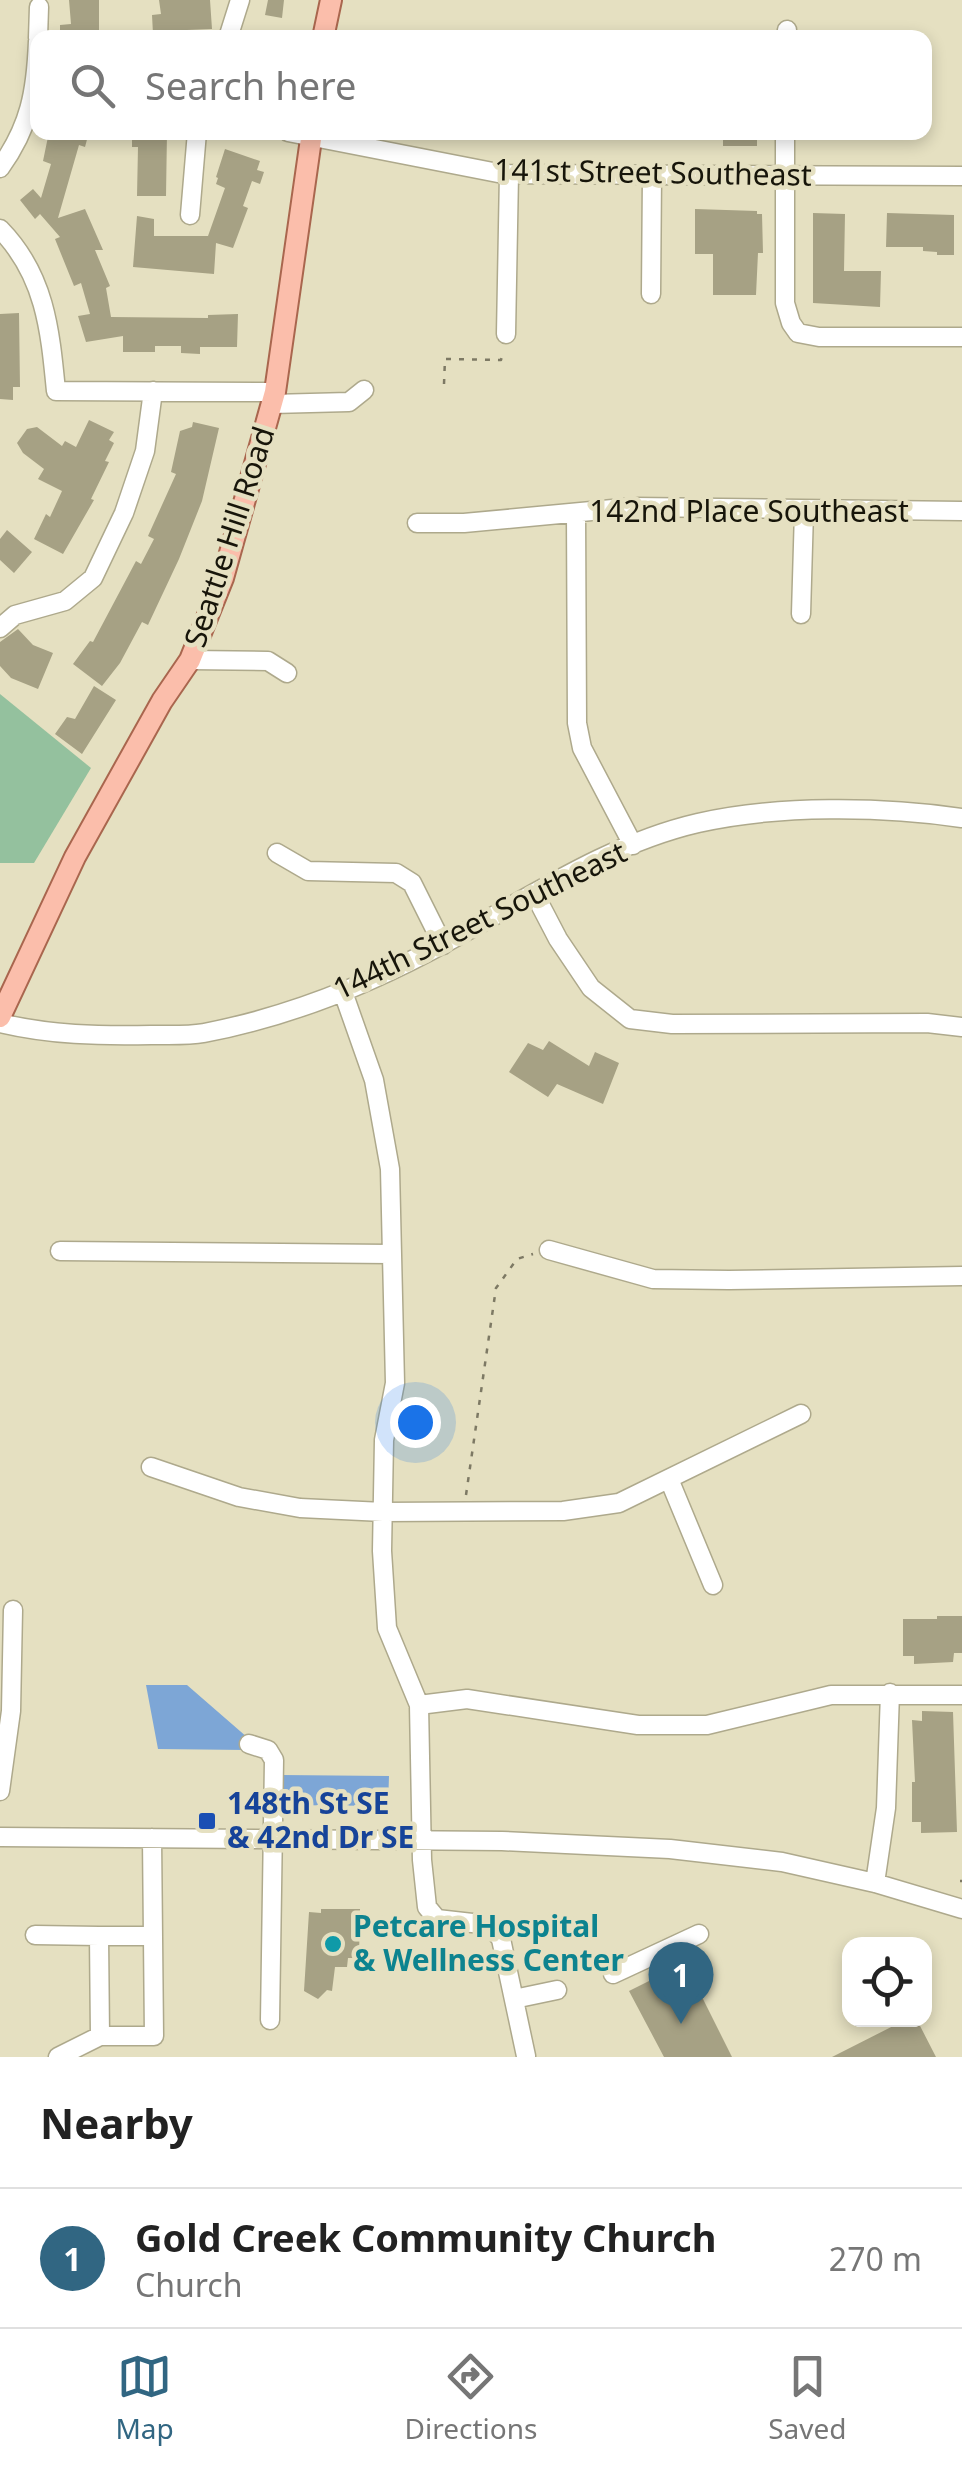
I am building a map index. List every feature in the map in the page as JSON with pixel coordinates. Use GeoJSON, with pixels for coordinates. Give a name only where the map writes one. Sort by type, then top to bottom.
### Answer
{"type":"FeatureCollection","features":[{"type":"Feature","properties":{"kind":"main road"},"geometry":{"type":"LineString","coordinates":[[324,30],[330,0]]}},
{"type":"Feature","properties":{"kind":"main road","name":"Seattle Hill Road"},"geometry":{"type":"LineString","coordinates":[[0,1020],[74,856],[190,660],[223,578],[274,398],[311,140]]}},
{"type":"Feature","properties":{"kind":"street"},"geometry":{"type":"LineString","coordinates":[[231,30],[240,0]]}},
{"type":"Feature","properties":{"kind":"street"},"geometry":{"type":"LineString","coordinates":[[38,30],[39,7]]}},
{"type":"Feature","properties":{"kind":"street"},"geometry":{"type":"LineString","coordinates":[[0,168],[25,129],[30,111]]}},
{"type":"Feature","properties":{"kind":"street"},"geometry":{"type":"LineString","coordinates":[[190,214],[196,140]]}},
{"type":"Feature","properties":{"kind":"street","name":"141st Street Southeast"},"geometry":{"type":"LineString","coordinates":[[337,140],[509,174],[962,176]]}},
{"type":"Feature","properties":{"kind":"street"},"geometry":{"type":"LineString","coordinates":[[786,140],[786,303],[798,333],[962,337]]}},
{"type":"Feature","properties":{"kind":"street"},"geometry":{"type":"LineString","coordinates":[[506,334],[509,174]]}},
{"type":"Feature","properties":{"kind":"street"},"geometry":{"type":"LineString","coordinates":[[651,294],[652,174]]}},
{"type":"Feature","properties":{"kind":"street"},"geometry":{"type":"LineString","coordinates":[[0,229],[32,268],[51,337],[56,391],[153,391],[349,402],[364,390]]}},
{"type":"Feature","properties":{"kind":"street"},"geometry":{"type":"LineString","coordinates":[[0,628],[14,615],[64,600],[94,578],[124,513],[145,451],[153,391]]}},
{"type":"Feature","properties":{"kind":"street","name":"142nd Place Southeast"},"geometry":{"type":"LineString","coordinates":[[417,524],[634,506],[962,512]]}},
{"type":"Feature","properties":{"kind":"street"},"geometry":{"type":"LineString","coordinates":[[801,614],[804,511]]}},
{"type":"Feature","properties":{"kind":"street"},"geometry":{"type":"LineString","coordinates":[[576,513],[576,723],[582,748],[633,844]]}},
{"type":"Feature","properties":{"kind":"street"},"geometry":{"type":"LineString","coordinates":[[190,660],[268,660],[287,673]]}},
{"type":"Feature","properties":{"kind":"street","name":"144th Street Southeast"},"geometry":{"type":"LineString","coordinates":[[0,1020],[41,1033],[200,1034],[344,992],[633,844],[696,824],[781,809],[962,818]]}},
{"type":"Feature","properties":{"kind":"street"},"geometry":{"type":"LineString","coordinates":[[277,853],[308,872],[396,872],[412,883],[442,944]]}},
{"type":"Feature","properties":{"kind":"street"},"geometry":{"type":"LineString","coordinates":[[534,893],[558,939],[591,988],[630,1019],[672,1024],[856,1022],[962,1027]]}},
{"type":"Feature","properties":{"kind":"street"},"geometry":{"type":"LineString","coordinates":[[344,992],[374,1080],[390,1169],[395,1384],[384,1440],[382,1551],[388,1628],[420,1705],[420,1840],[427,1907],[437,1919],[490,1925],[501,1938],[526,2056]]}},
{"type":"Feature","properties":{"kind":"street"},"geometry":{"type":"LineString","coordinates":[[549,1250],[653,1278],[962,1276]]}},
{"type":"Feature","properties":{"kind":"street"},"geometry":{"type":"LineString","coordinates":[[60,1251],[390,1254]]}},
{"type":"Feature","properties":{"kind":"street"},"geometry":{"type":"LineString","coordinates":[[151,1467],[239,1497],[300,1508],[383,1512],[563,1511],[619,1503],[800,1414]]}},
{"type":"Feature","properties":{"kind":"street"},"geometry":{"type":"LineString","coordinates":[[669,1479],[713,1586]]}},
{"type":"Feature","properties":{"kind":"street"},"geometry":{"type":"LineString","coordinates":[[0,1791],[3,1737],[11,1711],[13,1610]]}},
{"type":"Feature","properties":{"kind":"street"},"geometry":{"type":"LineString","coordinates":[[876,1882],[886,1808],[890,1693]]}},
{"type":"Feature","properties":{"kind":"street"},"geometry":{"type":"LineString","coordinates":[[420,1705],[467,1699],[638,1725],[707,1725],[831,1696],[962,1694]]}},
{"type":"Feature","properties":{"kind":"street"},"geometry":{"type":"LineString","coordinates":[[249,1744],[268,1750],[274,1760],[270,2020]]}},
{"type":"Feature","properties":{"kind":"street"},"geometry":{"type":"LineString","coordinates":[[0,1837],[420,1840],[587,1843],[670,1849],[782,1862],[876,1882],[962,1908]]}},
{"type":"Feature","properties":{"kind":"street"},"geometry":{"type":"LineString","coordinates":[[58,2057],[100,2036],[154,2036],[152,1838]]}},
{"type":"Feature","properties":{"kind":"street"},"geometry":{"type":"LineString","coordinates":[[614,1974],[699,1934]]}},
{"type":"Feature","properties":{"kind":"street"},"geometry":{"type":"LineString","coordinates":[[35,1936],[154,1936]]}},
{"type":"Feature","properties":{"kind":"street"},"geometry":{"type":"LineString","coordinates":[[99,1936],[100,2036]]}},
{"type":"Feature","properties":{"kind":"street"},"geometry":{"type":"LineString","coordinates":[[514,1999],[557,1990]]}},
{"type":"Feature","properties":{"kind":"path"},"geometry":{"type":"LineString","coordinates":[[444,384],[446,359],[501,360],[506,334]]}},
{"type":"Feature","properties":{"kind":"path"},"geometry":{"type":"LineString","coordinates":[[463,1511],[496,1288],[517,1259],[549,1250]]}},
{"type":"Feature","properties":{"kind":"green space"},"geometry":{"type":"Polygon","coordinates":[[[0,694],[91,768],[34,863],[0,863],[0,694]]]}},
{"type":"Feature","properties":{"kind":"water"},"geometry":{"type":"Polygon","coordinates":[[[146,1685],[187,1685],[248,1738],[246,1750],[158,1749],[146,1685]]]}},
{"type":"Feature","properties":{"kind":"water"},"geometry":{"type":"Polygon","coordinates":[[[281,1775],[389,1776],[388,1806],[281,1805],[281,1775]]]}},
{"type":"Feature","properties":{"kind":"building"},"geometry":{"type":"Polygon","coordinates":[[[69,0],[99,0],[99,30],[60,30],[60,25],[71,24],[69,0]]]}},
{"type":"Feature","properties":{"kind":"building"},"geometry":{"type":"Polygon","coordinates":[[[159,0],[210,0],[212,29],[153,30],[152,15],[161,14],[159,0]]]}},
{"type":"Feature","properties":{"kind":"building"},"geometry":{"type":"Polygon","coordinates":[[[268,0],[284,0],[282,18],[265,15],[268,0]]]}},
{"type":"Feature","properties":{"kind":"building"},"geometry":{"type":"Polygon","coordinates":[[[47,140],[87,140],[85,147],[79,145],[58,218],[85,209],[103,250],[95,250],[110,286],[106,288],[111,317],[208,318],[238,314],[237,347],[200,347],[200,354],[181,353],[181,346],[155,346],[155,352],[123,352],[123,336],[86,342],[78,316],[90,314],[81,283],[74,286],[55,239],[60,237],[40,214],[35,219],[20,200],[33,189],[41,198],[51,164],[43,161],[47,140]]]}},
{"type":"Feature","properties":{"kind":"building"},"geometry":{"type":"Polygon","coordinates":[[[132,140],[167,140],[166,196],[137,196],[138,147],[132,147],[132,140]]]}},
{"type":"Feature","properties":{"kind":"building"},"geometry":{"type":"Polygon","coordinates":[[[723,140],[757,140],[757,146],[723,146],[723,140]]]}},
{"type":"Feature","properties":{"kind":"building"},"geometry":{"type":"Polygon","coordinates":[[[225,149],[260,161],[257,170],[264,172],[260,184],[252,181],[243,206],[248,208],[233,248],[216,243],[214,274],[133,267],[137,216],[154,219],[154,236],[208,236],[225,188],[216,184],[216,177],[225,149]]]}},
{"type":"Feature","properties":{"kind":"building"},"geometry":{"type":"Polygon","coordinates":[[[695,209],[762,214],[763,253],[758,253],[756,295],[713,295],[713,254],[695,254],[695,209]]]}},
{"type":"Feature","properties":{"kind":"building"},"geometry":{"type":"Polygon","coordinates":[[[813,213],[845,214],[844,271],[881,271],[880,307],[813,303],[813,213]]]}},
{"type":"Feature","properties":{"kind":"building"},"geometry":{"type":"Polygon","coordinates":[[[887,213],[954,215],[954,255],[937,255],[923,251],[923,247],[886,247],[887,213]]]}},
{"type":"Feature","properties":{"kind":"building"},"geometry":{"type":"Polygon","coordinates":[[[19,313],[20,387],[13,387],[13,400],[0,399],[0,314],[19,313]]]}},
{"type":"Feature","properties":{"kind":"building"},"geometry":{"type":"Polygon","coordinates":[[[89,420],[114,432],[109,440],[114,443],[91,499],[94,500],[63,554],[34,539],[62,491],[38,479],[44,469],[23,453],[17,443],[27,429],[37,427],[62,446],[65,441],[76,447],[89,420]]]}},
{"type":"Feature","properties":{"kind":"building"},"geometry":{"type":"Polygon","coordinates":[[[193,422],[219,428],[202,501],[148,625],[142,622],[120,663],[102,686],[73,664],[93,642],[136,561],[141,564],[154,539],[148,536],[176,474],[171,472],[180,431],[192,427],[193,422]]]}},
{"type":"Feature","properties":{"kind":"building"},"geometry":{"type":"Polygon","coordinates":[[[7,530],[32,552],[14,573],[0,560],[0,539],[7,530]]]}},
{"type":"Feature","properties":{"kind":"building"},"geometry":{"type":"Polygon","coordinates":[[[18,629],[33,645],[53,653],[38,689],[11,678],[0,666],[0,642],[18,629]]]}},
{"type":"Feature","properties":{"kind":"building"},"geometry":{"type":"Polygon","coordinates":[[[94,686],[116,700],[82,754],[55,734],[67,717],[75,719],[94,686]]]}},
{"type":"Feature","properties":{"kind":"building"},"geometry":{"type":"Polygon","coordinates":[[[549,1041],[589,1066],[595,1052],[619,1063],[603,1104],[557,1084],[548,1097],[509,1072],[528,1043],[543,1050],[549,1041]]]}},
{"type":"Feature","properties":{"kind":"building"},"geometry":{"type":"Polygon","coordinates":[[[962,1616],[962,1653],[954,1653],[953,1662],[914,1664],[914,1656],[903,1656],[903,1619],[962,1616]]]}},
{"type":"Feature","properties":{"kind":"building"},"geometry":{"type":"Polygon","coordinates":[[[922,1711],[953,1712],[957,1832],[921,1833],[921,1822],[912,1822],[912,1720],[922,1721],[922,1711]]]}},
{"type":"Feature","properties":{"kind":"building","name":"Petcare Hospital & Wellness Center"},"geometry":{"type":"Polygon","coordinates":[[[321,1909],[360,1909],[359,1958],[348,1958],[347,1967],[335,1967],[332,1991],[327,1990],[318,1999],[304,1991],[309,1912],[321,1913],[321,1909]]]}},
{"type":"Feature","properties":{"kind":"building"},"geometry":{"type":"Polygon","coordinates":[[[685,1963],[732,2057],[664,2057],[629,1991],[685,1963]]]}},
{"type":"Feature","properties":{"kind":"building"},"geometry":{"type":"Polygon","coordinates":[[[891,2027],[921,2027],[936,2057],[832,2057],[891,2027]]]}},
{"type":"Feature","properties":{"kind":"place","name":"148th St SE & 42nd Dr SE"},"geometry":{"type":"Point","coordinates":[207,1821]}},
{"type":"Feature","properties":{"kind":"place","name":"Petcare Hospital & Wellness Center"},"geometry":{"type":"Point","coordinates":[333,1944]}},
{"type":"Feature","properties":{"kind":"place","name":"Gold Creek Community Church"},"geometry":{"type":"Point","coordinates":[681,2024]}}]}
